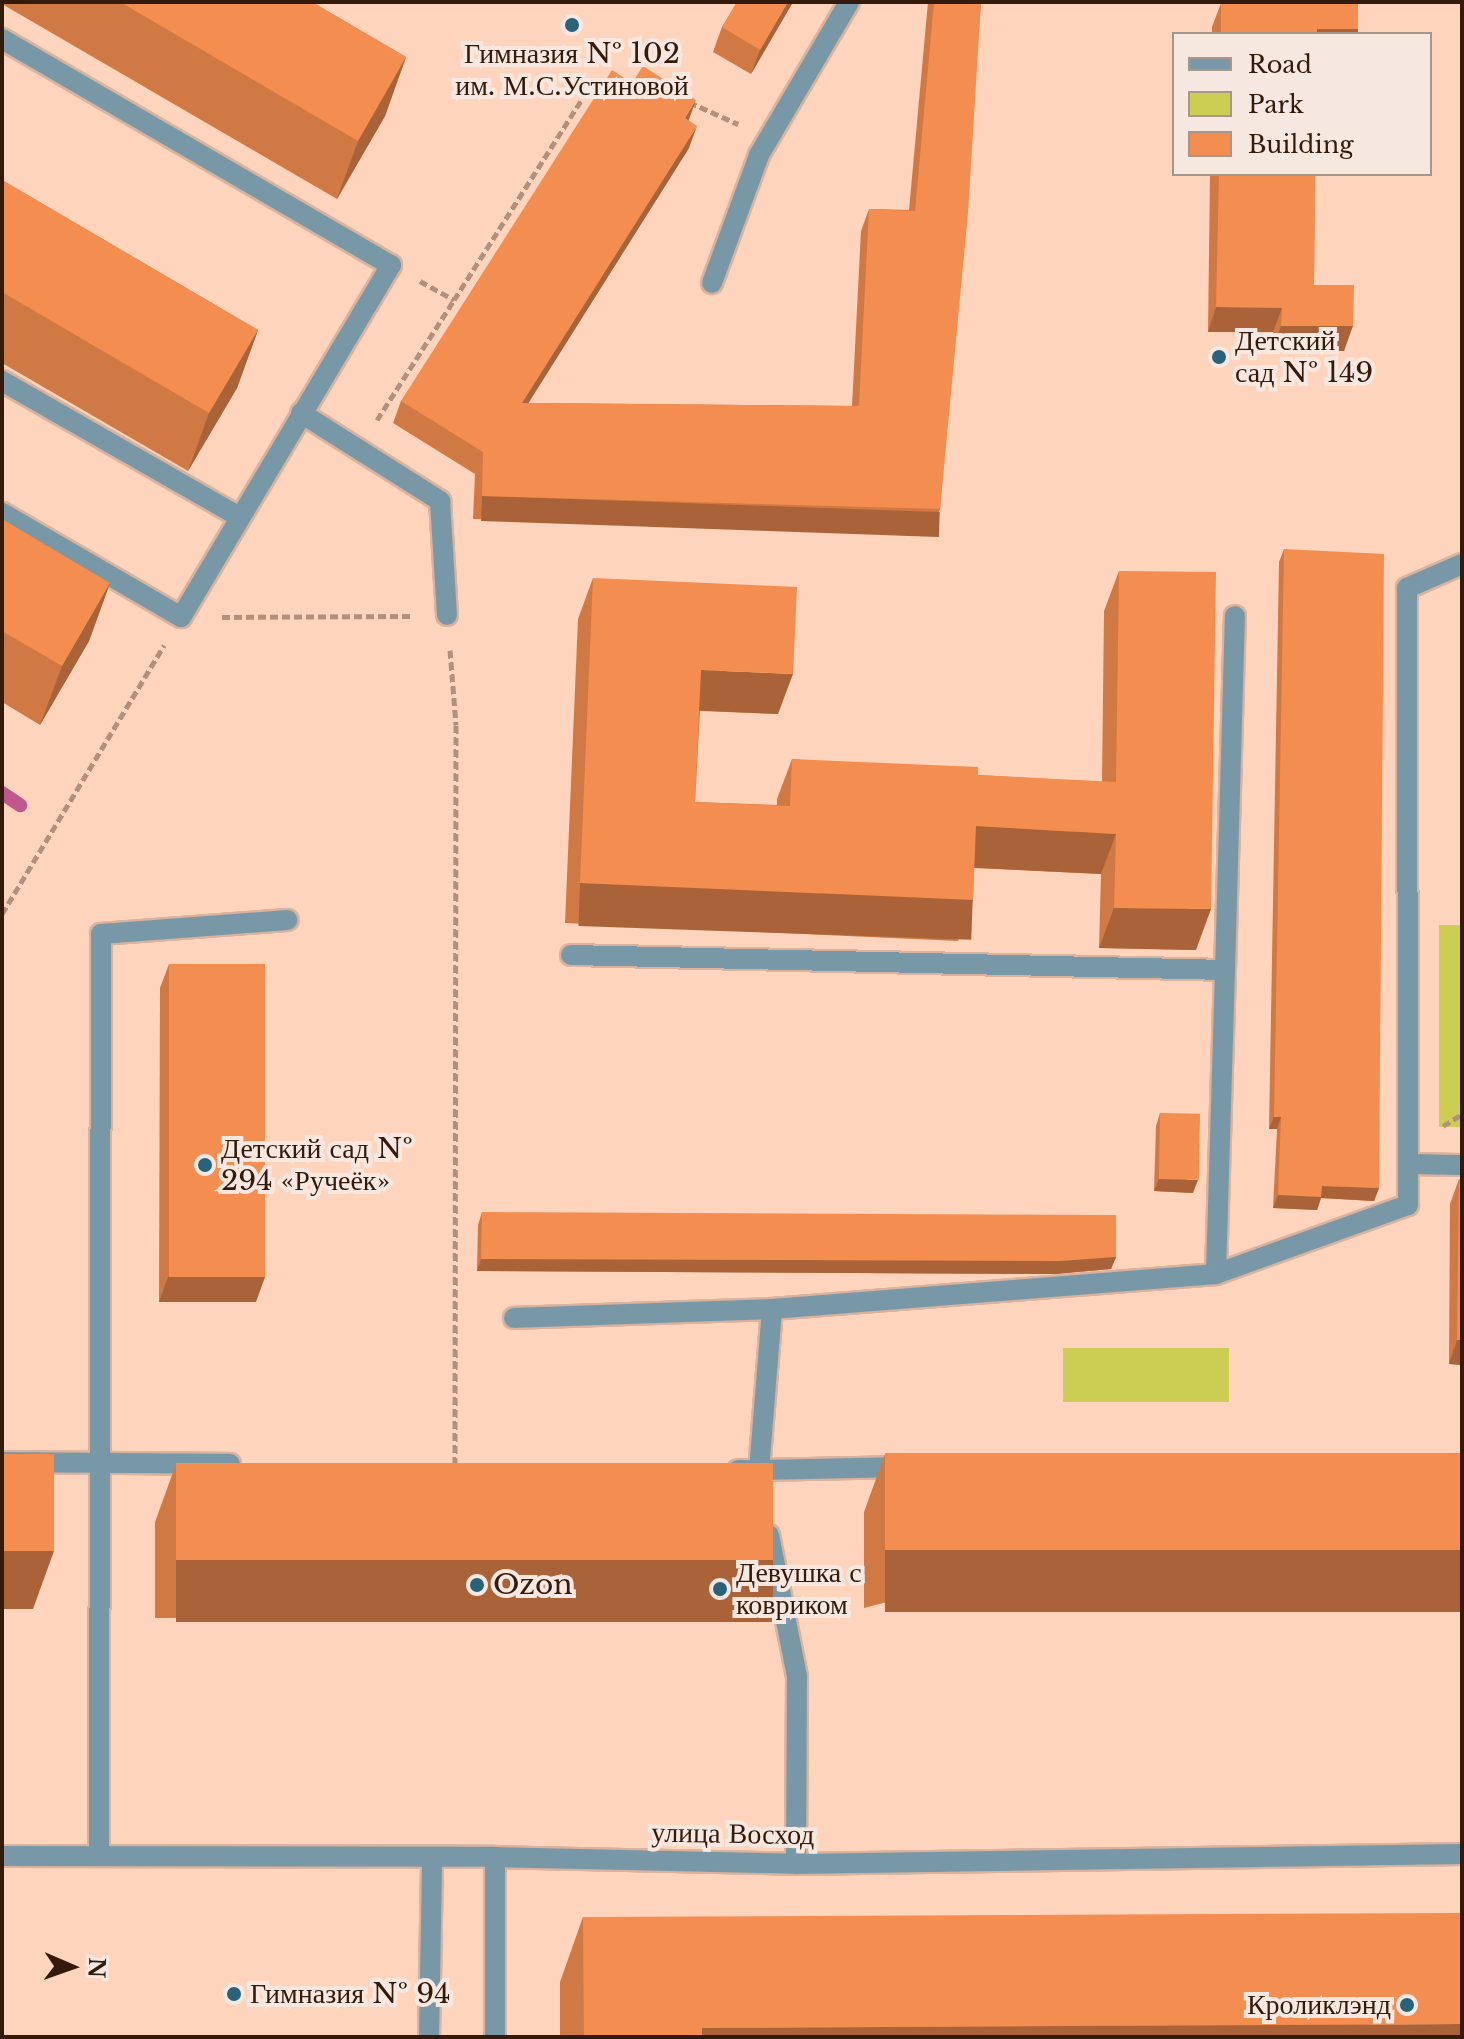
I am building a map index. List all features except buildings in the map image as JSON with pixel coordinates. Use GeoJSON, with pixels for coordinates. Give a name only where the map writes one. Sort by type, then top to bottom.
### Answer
{"type":"FeatureCollection","features":[{"type":"Feature","properties":{"kind":"street"},"geometry":{"type":"LineString","coordinates":[[712,283],[768,138],[849,2]]}},
{"type":"Feature","properties":{"kind":"street"},"geometry":{"type":"LineString","coordinates":[[2,39],[391,265],[181,617],[2,513]]}},
{"type":"Feature","properties":{"kind":"street"},"geometry":{"type":"LineString","coordinates":[[2,381],[239,517]]}},
{"type":"Feature","properties":{"kind":"street"},"geometry":{"type":"LineString","coordinates":[[301,413],[440,501],[447,615]]}},
{"type":"Feature","properties":{"kind":"street"},"geometry":{"type":"LineString","coordinates":[[514,1318],[772,1309],[1216,1274],[1408,1205],[1407,588],[1462,564]]}},
{"type":"Feature","properties":{"kind":"street"},"geometry":{"type":"LineString","coordinates":[[1216,1274],[1235,616]]}},
{"type":"Feature","properties":{"kind":"street"},"geometry":{"type":"LineString","coordinates":[[99,1856],[101,934],[287,920]]}},
{"type":"Feature","properties":{"kind":"street"},"geometry":{"type":"LineString","coordinates":[[571,955],[1225,970]]}},
{"type":"Feature","properties":{"kind":"street"},"geometry":{"type":"LineString","coordinates":[[1410,1164],[1462,1165]]}},
{"type":"Feature","properties":{"kind":"street"},"geometry":{"type":"LineString","coordinates":[[772,1309],[759,1470],[797,1676],[796,1864]]}},
{"type":"Feature","properties":{"kind":"street"},"geometry":{"type":"LineString","coordinates":[[2,1462],[253,1464]]}},
{"type":"Feature","properties":{"kind":"street"},"geometry":{"type":"LineString","coordinates":[[718,1469],[934,1466]]}},
{"type":"Feature","properties":{"kind":"street","name":"улица Восход"},"geometry":{"type":"LineString","coordinates":[[2,1856],[495,1857],[796,1864],[1462,1854]]}},
{"type":"Feature","properties":{"kind":"street"},"geometry":{"type":"LineString","coordinates":[[429,2037],[432,1857]]}},
{"type":"Feature","properties":{"kind":"street"},"geometry":{"type":"LineString","coordinates":[[495,1857],[495,2037]]}},
{"type":"Feature","properties":{"kind":"path"},"geometry":{"type":"LineString","coordinates":[[358,449],[592,83],[619,83]]}},
{"type":"Feature","properties":{"kind":"path"},"geometry":{"type":"LineString","coordinates":[[674,95],[768,138]]}},
{"type":"Feature","properties":{"kind":"path"},"geometry":{"type":"LineString","coordinates":[[391,265],[454,300]]}},
{"type":"Feature","properties":{"kind":"path"},"geometry":{"type":"LineString","coordinates":[[2,914],[181,617],[447,615],[456,725],[455,1465]]}},
{"type":"Feature","properties":{"kind":"green space"},"geometry":{"type":"Polygon","coordinates":[[[1439,925],[1462,925],[1462,1127],[1439,1127],[1439,925]]]}},
{"type":"Feature","properties":{"kind":"green space"},"geometry":{"type":"Polygon","coordinates":[[[1063,1348],[1229,1348],[1229,1402],[1063,1402],[1063,1348]]]}},
{"type":"Feature","properties":{"kind":"waterway"},"geometry":{"type":"LineString","coordinates":[[2,793],[20,805]]}},
{"type":"Feature","properties":{"kind":"place","name":"Гимназия № 102 им. М.С.Устиновой"},"geometry":{"type":"Point","coordinates":[572,25]}},
{"type":"Feature","properties":{"kind":"place","name":"Детский сад № 149"},"geometry":{"type":"Point","coordinates":[1219,357]}},
{"type":"Feature","properties":{"kind":"place","name":"Детский сад № 294 «Ручеёк»"},"geometry":{"type":"Point","coordinates":[205,1165]}},
{"type":"Feature","properties":{"kind":"place","name":"Ozon"},"geometry":{"type":"Point","coordinates":[477,1585]}},
{"type":"Feature","properties":{"kind":"place","name":"Девушка с ковриком"},"geometry":{"type":"Point","coordinates":[720,1589]}},
{"type":"Feature","properties":{"kind":"place","name":"Гимназия № 94"},"geometry":{"type":"Point","coordinates":[234,1994]}},
{"type":"Feature","properties":{"kind":"place","name":"Кроликлэнд"},"geometry":{"type":"Point","coordinates":[1407,2005]}}]}
